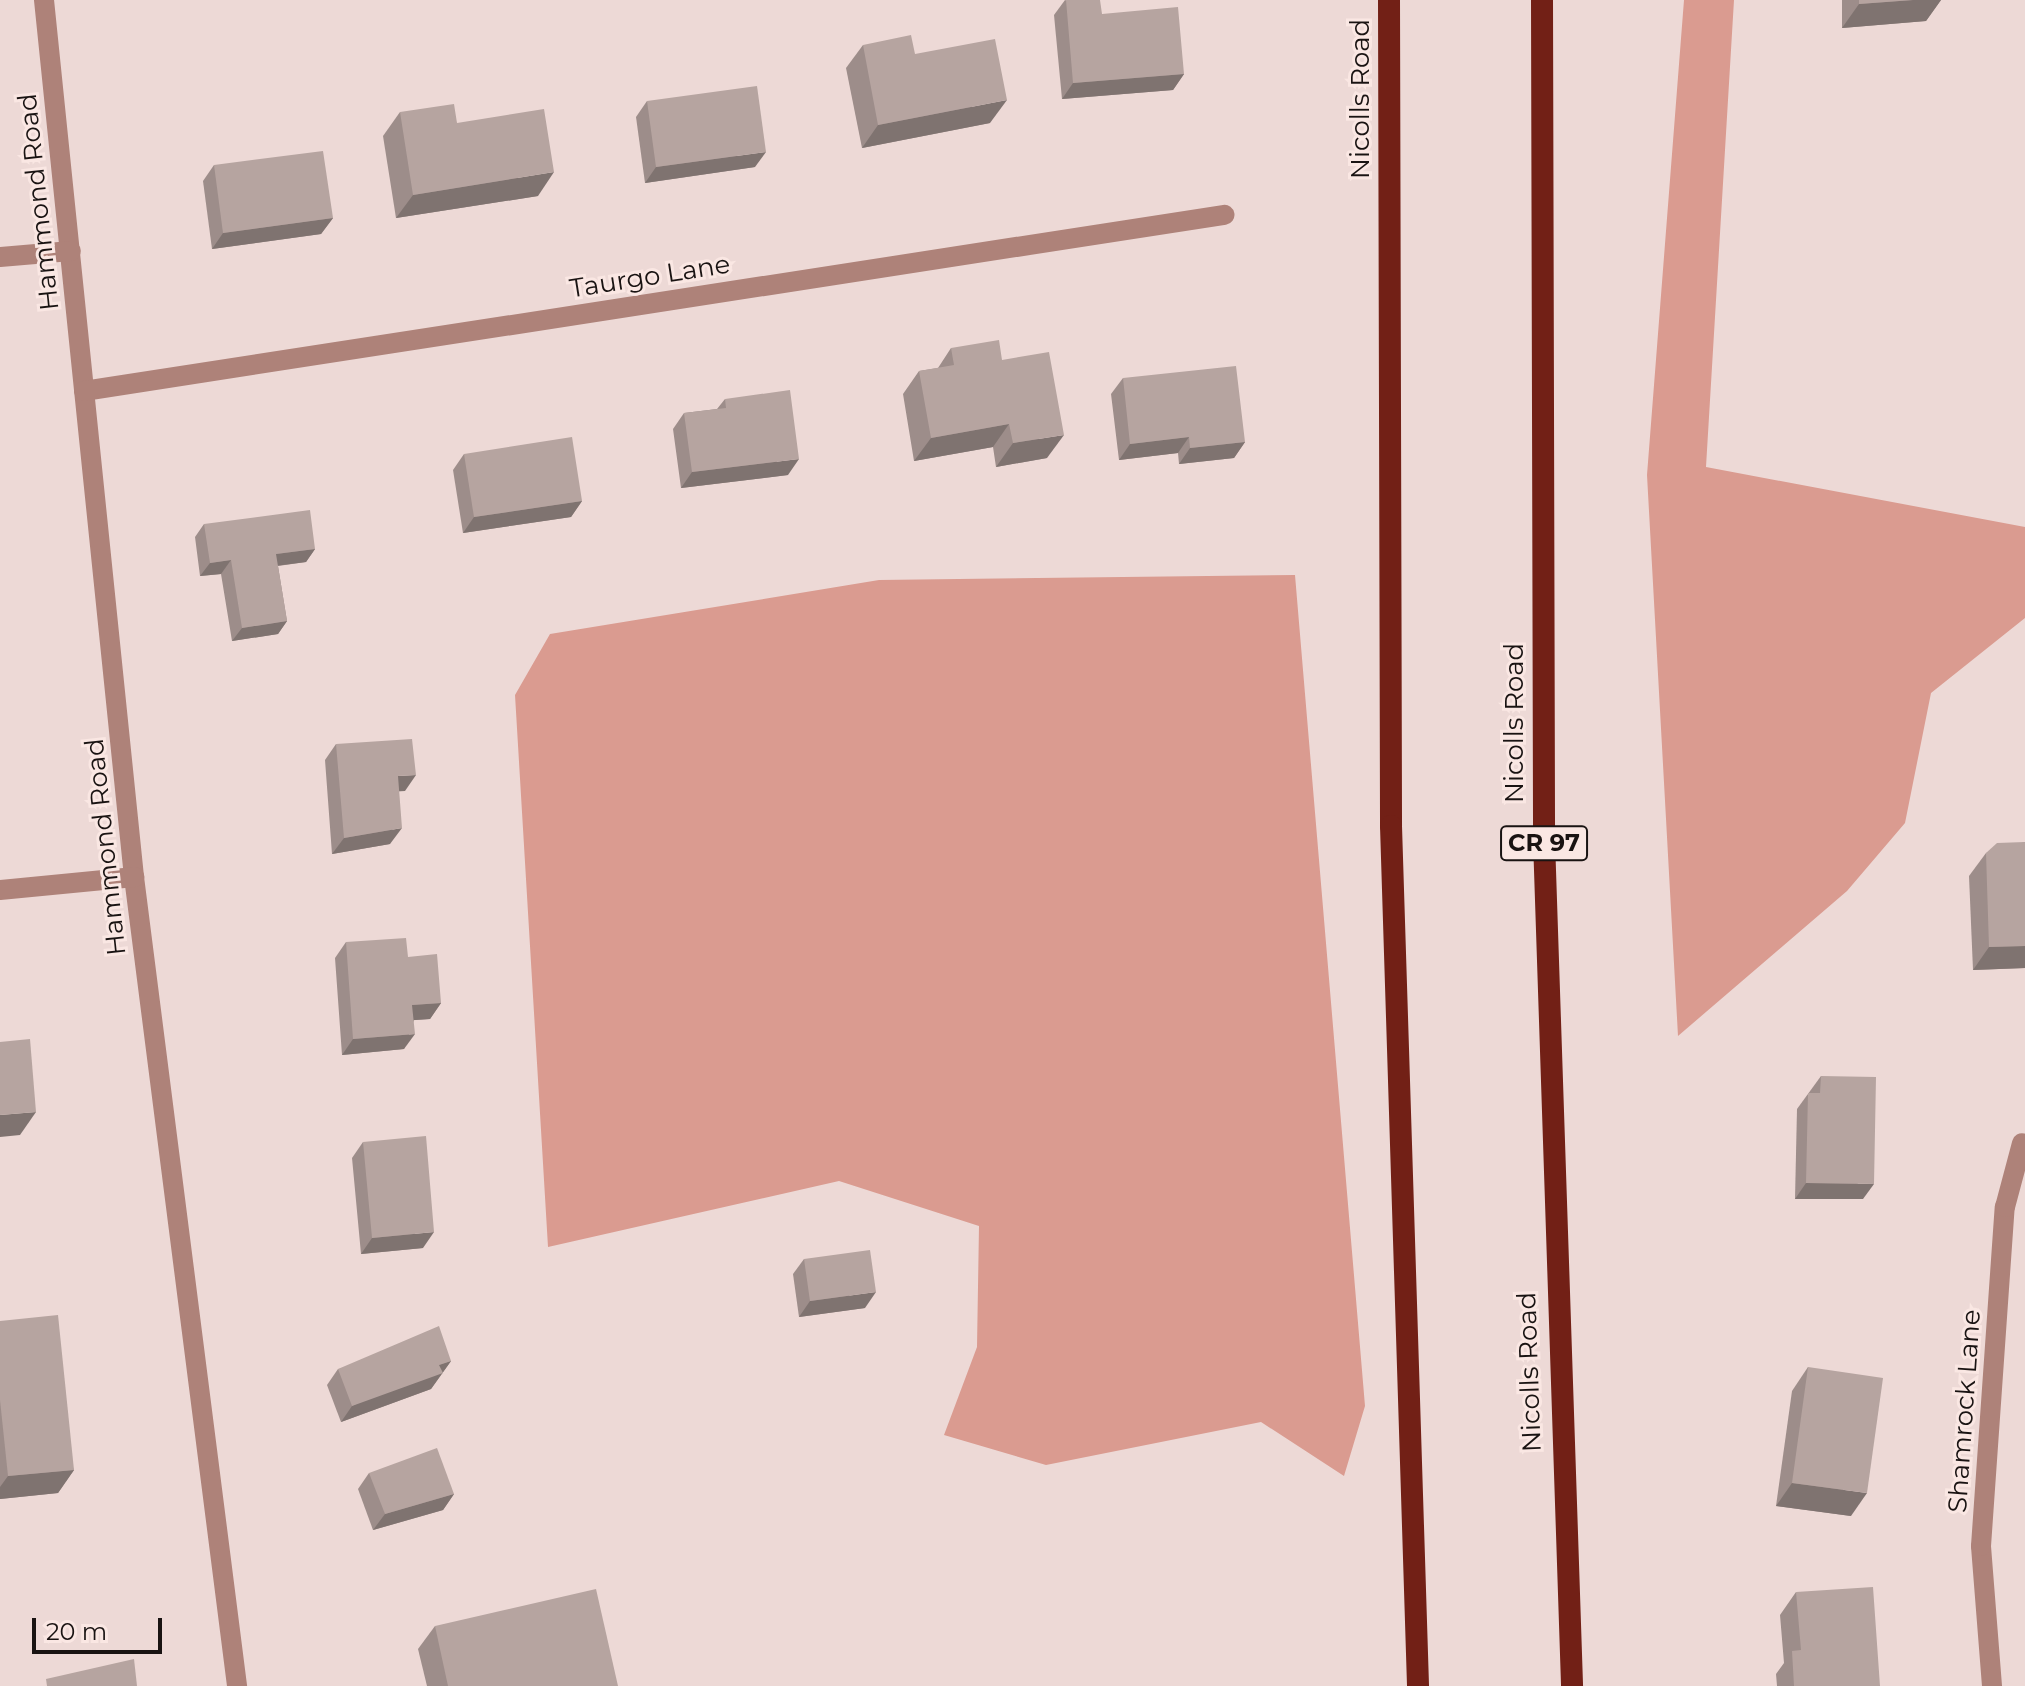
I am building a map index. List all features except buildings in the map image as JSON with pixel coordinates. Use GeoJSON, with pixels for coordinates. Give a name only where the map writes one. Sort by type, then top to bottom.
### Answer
{"type":"FeatureCollection","features":[{"type":"Feature","properties":{"kind":"highway","name":"Nicolls Road"},"geometry":{"type":"LineString","coordinates":[[1389,0],[1391,826],[1418,1686]]}},
{"type":"Feature","properties":{"kind":"highway","name":"Nicolls Road"},"geometry":{"type":"LineString","coordinates":[[1542,0],[1544,856],[1572,1686]]}},
{"type":"Feature","properties":{"kind":"street","name":"Hammond Road"},"geometry":{"type":"LineString","coordinates":[[44,0],[134,877],[237,1686]]}},
{"type":"Feature","properties":{"kind":"street","name":"Taurgo Lane"},"geometry":{"type":"LineString","coordinates":[[84,391],[1224,215]]}},
{"type":"Feature","properties":{"kind":"street"},"geometry":{"type":"LineString","coordinates":[[0,257],[71,251]]}},
{"type":"Feature","properties":{"kind":"street"},"geometry":{"type":"LineString","coordinates":[[0,890],[134,877]]}},
{"type":"Feature","properties":{"kind":"street","name":"Shamrock Lane"},"geometry":{"type":"LineString","coordinates":[[1992,1686],[1981,1546],[2005,1207],[2022,1143]]}},
{"type":"Feature","properties":{"kind":"shaded area"},"geometry":{"type":"Polygon","coordinates":[[[1684,0],[1734,0],[1706,467],[2025,527],[2025,618],[1931,693],[1905,823],[1847,891],[1678,1036],[1647,475],[1684,0]]]}},
{"type":"Feature","properties":{"kind":"shaded area"},"geometry":{"type":"Polygon","coordinates":[[[1295,575],[1365,1406],[1344,1476],[1261,1422],[1046,1465],[944,1435],[977,1347],[979,1226],[839,1181],[548,1247],[515,695],[550,634],[879,580],[1295,575]]]}}]}
